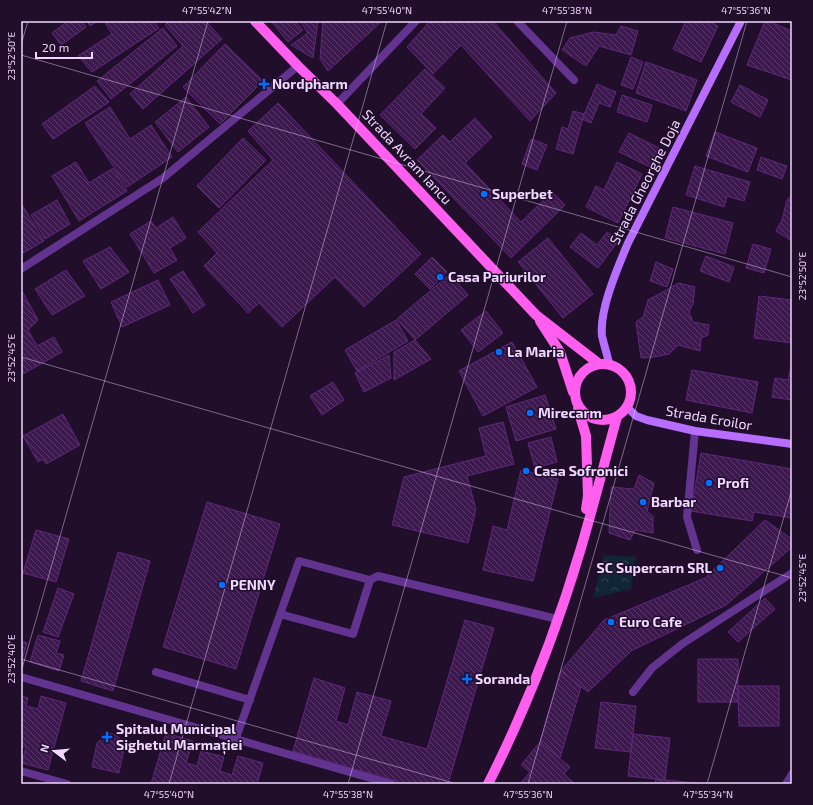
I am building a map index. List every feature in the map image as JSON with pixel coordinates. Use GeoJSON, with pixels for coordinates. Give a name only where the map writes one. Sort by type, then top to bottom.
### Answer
{"type":"FeatureCollection","features":[{"type":"Feature","properties":{"kind":"main road","name":"Strada Avram Iancu"},"geometry":{"type":"LineString","coordinates":[[255,21],[337,104],[536,315],[560,352],[574,394]]}},
{"type":"Feature","properties":{"kind":"main road","name":"Strada Gheorghe Doja"},"geometry":{"type":"LineString","coordinates":[[603,363],[602,335],[604,311],[615,274],[628,243],[741,21]]}},
{"type":"Feature","properties":{"kind":"main road","name":"Strada Avram Iancu"},"geometry":{"type":"LineString","coordinates":[[536,315],[603,363]]}},
{"type":"Feature","properties":{"kind":"main road"},"geometry":{"type":"LineString","coordinates":[[488,784],[510,741],[557,620],[580,549],[618,417],[627,407],[631,398],[630,382],[624,372],[603,363],[585,369],[576,379],[574,394],[586,436],[588,496],[580,549]]}},
{"type":"Feature","properties":{"kind":"main road"},"geometry":{"type":"LineString","coordinates":[[578,407],[588,417],[602,420],[618,417]]}},
{"type":"Feature","properties":{"kind":"main road","name":"Strada Eroilor"},"geometry":{"type":"LineString","coordinates":[[627,407],[636,416],[647,420],[695,431],[792,444]]}},
{"type":"Feature","properties":{"kind":"street"},"geometry":{"type":"LineString","coordinates":[[337,104],[416,21]]}},
{"type":"Feature","properties":{"kind":"street"},"geometry":{"type":"LineString","coordinates":[[517,21],[574,80]]}},
{"type":"Feature","properties":{"kind":"street"},"geometry":{"type":"LineString","coordinates":[[21,268],[163,178],[298,66]]}},
{"type":"Feature","properties":{"kind":"street"},"geometry":{"type":"LineString","coordinates":[[695,431],[687,517],[697,550]]}},
{"type":"Feature","properties":{"kind":"street"},"geometry":{"type":"LineString","coordinates":[[236,738],[299,561],[370,580],[378,576],[557,620]]}},
{"type":"Feature","properties":{"kind":"street"},"geometry":{"type":"LineString","coordinates":[[633,692],[652,668],[682,644],[792,572]]}},
{"type":"Feature","properties":{"kind":"street"},"geometry":{"type":"LineString","coordinates":[[280,614],[353,634],[370,580]]}},
{"type":"Feature","properties":{"kind":"street"},"geometry":{"type":"LineString","coordinates":[[156,672],[250,700]]}},
{"type":"Feature","properties":{"kind":"street"},"geometry":{"type":"LineString","coordinates":[[21,677],[392,784]]}},
{"type":"Feature","properties":{"kind":"street"},"geometry":{"type":"LineString","coordinates":[[21,771],[67,784]]}},
{"type":"Feature","properties":{"kind":"street"},"geometry":{"type":"LineString","coordinates":[[786,784],[792,774]]}},
{"type":"Feature","properties":{"kind":"green space"},"geometry":{"type":"Polygon","coordinates":[[[604,555],[636,557],[631,589],[593,598],[604,555]]]}},
{"type":"Feature","properties":{"kind":"building"},"geometry":{"type":"Polygon","coordinates":[[[68,21],[82,21],[86,27],[61,45],[52,33],[68,21]]]}},
{"type":"Feature","properties":{"kind":"building"},"geometry":{"type":"Polygon","coordinates":[[[87,21],[98,21],[90,26],[87,21]]]}},
{"type":"Feature","properties":{"kind":"building"},"geometry":{"type":"Polygon","coordinates":[[[104,21],[153,21],[159,28],[92,72],[78,56],[112,34],[104,21]]]}},
{"type":"Feature","properties":{"kind":"building"},"geometry":{"type":"Polygon","coordinates":[[[169,21],[206,21],[222,39],[143,109],[130,94],[183,46],[165,25],[169,21]]]}},
{"type":"Feature","properties":{"kind":"building"},"geometry":{"type":"Polygon","coordinates":[[[271,21],[295,21],[303,30],[288,42],[271,21]]]}},
{"type":"Feature","properties":{"kind":"building"},"geometry":{"type":"Polygon","coordinates":[[[300,21],[318,21],[313,58],[291,45],[308,33],[300,21]]]}},
{"type":"Feature","properties":{"kind":"building"},"geometry":{"type":"Polygon","coordinates":[[[323,21],[382,21],[328,71],[320,59],[323,21]]]}},
{"type":"Feature","properties":{"kind":"building"},"geometry":{"type":"Polygon","coordinates":[[[430,21],[493,21],[556,93],[530,121],[461,45],[433,74],[407,47],[430,21]]]}},
{"type":"Feature","properties":{"kind":"building"},"geometry":{"type":"Polygon","coordinates":[[[686,21],[708,21],[718,26],[701,62],[673,49],[686,21]]]}},
{"type":"Feature","properties":{"kind":"building"},"geometry":{"type":"Polygon","coordinates":[[[765,21],[792,31],[792,80],[747,65],[765,21]]]}},
{"type":"Feature","properties":{"kind":"building"},"geometry":{"type":"Polygon","coordinates":[[[621,26],[638,31],[631,55],[599,46],[586,66],[562,50],[570,38],[594,32],[616,35],[621,26]]]}},
{"type":"Feature","properties":{"kind":"building"},"geometry":{"type":"Polygon","coordinates":[[[163,28],[177,46],[111,99],[97,81],[163,28]]]}},
{"type":"Feature","properties":{"kind":"building"},"geometry":{"type":"Polygon","coordinates":[[[225,44],[263,81],[220,124],[183,87],[225,44]]]}},
{"type":"Feature","properties":{"kind":"building"},"geometry":{"type":"Polygon","coordinates":[[[631,57],[643,62],[633,89],[621,85],[631,57]]]}},
{"type":"Feature","properties":{"kind":"building"},"geometry":{"type":"Polygon","coordinates":[[[646,62],[697,80],[686,111],[636,93],[646,62]]]}},
{"type":"Feature","properties":{"kind":"building"},"geometry":{"type":"Polygon","coordinates":[[[425,69],[445,88],[421,114],[436,128],[415,149],[380,115],[425,69]]]}},
{"type":"Feature","properties":{"kind":"building"},"geometry":{"type":"Polygon","coordinates":[[[597,84],[616,92],[610,107],[599,103],[591,123],[582,119],[597,84]]]}},
{"type":"Feature","properties":{"kind":"building"},"geometry":{"type":"Polygon","coordinates":[[[740,85],[768,100],[760,117],[731,102],[740,85]]]}},
{"type":"Feature","properties":{"kind":"building"},"geometry":{"type":"Polygon","coordinates":[[[95,86],[109,102],[53,139],[42,124],[95,86]]]}},
{"type":"Feature","properties":{"kind":"building"},"geometry":{"type":"Polygon","coordinates":[[[622,95],[652,105],[647,122],[617,112],[622,95]]]}},
{"type":"Feature","properties":{"kind":"building"},"geometry":{"type":"Polygon","coordinates":[[[186,97],[209,127],[178,152],[155,122],[186,97]]]}},
{"type":"Feature","properties":{"kind":"building"},"geometry":{"type":"Polygon","coordinates":[[[278,103],[421,254],[364,307],[335,277],[282,327],[259,303],[248,313],[204,266],[217,253],[198,232],[273,160],[248,131],[278,103]]]}},
{"type":"Feature","properties":{"kind":"building"},"geometry":{"type":"Polygon","coordinates":[[[110,107],[130,139],[151,125],[172,157],[127,187],[85,123],[110,107]]]}},
{"type":"Feature","properties":{"kind":"building"},"geometry":{"type":"Polygon","coordinates":[[[573,111],[584,114],[573,154],[556,149],[562,127],[568,129],[573,111]]]}},
{"type":"Feature","properties":{"kind":"building"},"geometry":{"type":"Polygon","coordinates":[[[475,118],[492,137],[465,163],[521,222],[552,192],[565,205],[511,258],[417,160],[443,135],[450,142],[475,118]]]}},
{"type":"Feature","properties":{"kind":"building"},"geometry":{"type":"Polygon","coordinates":[[[715,132],[757,148],[748,172],[706,156],[715,132]]]}},
{"type":"Feature","properties":{"kind":"building"},"geometry":{"type":"Polygon","coordinates":[[[629,133],[659,148],[650,167],[619,152],[629,133]]]}},
{"type":"Feature","properties":{"kind":"building"},"geometry":{"type":"Polygon","coordinates":[[[243,138],[266,160],[219,208],[197,186],[243,138]]]}},
{"type":"Feature","properties":{"kind":"building"},"geometry":{"type":"Polygon","coordinates":[[[531,139],[547,145],[537,170],[522,164],[531,139]]]}},
{"type":"Feature","properties":{"kind":"building"},"geometry":{"type":"Polygon","coordinates":[[[761,157],[787,166],[782,179],[757,170],[761,157]]]}},
{"type":"Feature","properties":{"kind":"building"},"geometry":{"type":"Polygon","coordinates":[[[76,162],[89,183],[113,168],[127,191],[79,221],[52,176],[76,162]]]}},
{"type":"Feature","properties":{"kind":"building"},"geometry":{"type":"Polygon","coordinates":[[[617,162],[642,174],[618,223],[586,207],[596,186],[604,190],[617,162]]]}},
{"type":"Feature","properties":{"kind":"building"},"geometry":{"type":"Polygon","coordinates":[[[695,166],[750,182],[744,201],[727,196],[724,207],[686,195],[695,166]]]}},
{"type":"Feature","properties":{"kind":"building"},"geometry":{"type":"Polygon","coordinates":[[[792,195],[792,241],[776,231],[782,220],[787,200],[792,195]]]}},
{"type":"Feature","properties":{"kind":"building"},"geometry":{"type":"Polygon","coordinates":[[[57,200],[70,224],[45,239],[31,215],[57,200]]]}},
{"type":"Feature","properties":{"kind":"building"},"geometry":{"type":"Polygon","coordinates":[[[21,203],[44,241],[23,253],[21,249],[21,203]]]}},
{"type":"Feature","properties":{"kind":"building"},"geometry":{"type":"Polygon","coordinates":[[[673,207],[733,223],[725,254],[665,238],[673,207]]]}},
{"type":"Feature","properties":{"kind":"building"},"geometry":{"type":"Polygon","coordinates":[[[173,217],[186,238],[170,248],[177,260],[154,273],[130,234],[151,221],[156,228],[173,217]]]}},
{"type":"Feature","properties":{"kind":"building"},"geometry":{"type":"Polygon","coordinates":[[[607,232],[619,240],[598,268],[570,247],[581,233],[597,245],[607,232]]]}},
{"type":"Feature","properties":{"kind":"building"},"geometry":{"type":"Polygon","coordinates":[[[548,238],[593,294],[563,318],[518,262],[548,238]]]}},
{"type":"Feature","properties":{"kind":"building"},"geometry":{"type":"Polygon","coordinates":[[[753,244],[771,249],[764,273],[746,268],[753,244]]]}},
{"type":"Feature","properties":{"kind":"building"},"geometry":{"type":"Polygon","coordinates":[[[110,247],[129,272],[101,289],[83,261],[110,247]]]}},
{"type":"Feature","properties":{"kind":"building"},"geometry":{"type":"Polygon","coordinates":[[[706,256],[734,267],[729,282],[700,271],[706,256]]]}},
{"type":"Feature","properties":{"kind":"building"},"geometry":{"type":"Polygon","coordinates":[[[432,257],[447,272],[430,289],[415,274],[432,257]]]}},
{"type":"Feature","properties":{"kind":"building"},"geometry":{"type":"Polygon","coordinates":[[[656,262],[673,269],[667,287],[650,281],[656,262]]]}},
{"type":"Feature","properties":{"kind":"building"},"geometry":{"type":"Polygon","coordinates":[[[66,270],[85,296],[52,315],[35,289],[66,270]]]}},
{"type":"Feature","properties":{"kind":"building"},"geometry":{"type":"Polygon","coordinates":[[[183,271],[205,305],[193,313],[170,279],[183,271]]]}},
{"type":"Feature","properties":{"kind":"building"},"geometry":{"type":"Polygon","coordinates":[[[450,274],[468,295],[415,340],[397,319],[450,274]]]}},
{"type":"Feature","properties":{"kind":"building"},"geometry":{"type":"Polygon","coordinates":[[[158,280],[170,305],[122,327],[111,302],[158,280]]]}},
{"type":"Feature","properties":{"kind":"building"},"geometry":{"type":"Polygon","coordinates":[[[679,283],[695,287],[693,304],[689,312],[693,322],[709,325],[708,335],[701,338],[700,351],[678,345],[669,354],[641,358],[636,322],[643,317],[648,300],[679,283]]]}},
{"type":"Feature","properties":{"kind":"building"},"geometry":{"type":"Polygon","coordinates":[[[22,291],[38,320],[28,330],[37,346],[54,337],[62,352],[21,375],[22,291]]]}},
{"type":"Feature","properties":{"kind":"building"},"geometry":{"type":"Polygon","coordinates":[[[759,296],[792,300],[792,343],[754,338],[759,296]]]}},
{"type":"Feature","properties":{"kind":"building"},"geometry":{"type":"Polygon","coordinates":[[[486,311],[503,333],[478,352],[461,330],[486,311]]]}},
{"type":"Feature","properties":{"kind":"building"},"geometry":{"type":"Polygon","coordinates":[[[396,320],[408,341],[357,371],[345,350],[396,320]]]}},
{"type":"Feature","properties":{"kind":"building"},"geometry":{"type":"Polygon","coordinates":[[[415,340],[431,359],[394,380],[394,352],[415,340]]]}},
{"type":"Feature","properties":{"kind":"building"},"geometry":{"type":"Polygon","coordinates":[[[512,342],[537,387],[483,416],[459,371],[512,342]]]}},
{"type":"Feature","properties":{"kind":"building"},"geometry":{"type":"Polygon","coordinates":[[[389,355],[391,378],[364,392],[355,373],[389,355]]]}},
{"type":"Feature","properties":{"kind":"building"},"geometry":{"type":"Polygon","coordinates":[[[792,361],[792,400],[772,397],[775,378],[788,380],[792,361]]]}},
{"type":"Feature","properties":{"kind":"building"},"geometry":{"type":"Polygon","coordinates":[[[692,370],[758,382],[752,413],[686,400],[692,370]]]}},
{"type":"Feature","properties":{"kind":"building"},"geometry":{"type":"Polygon","coordinates":[[[333,382],[344,400],[322,415],[310,396],[333,382]]]}},
{"type":"Feature","properties":{"kind":"building"},"geometry":{"type":"Polygon","coordinates":[[[545,395],[556,429],[516,441],[506,407],[545,395]]]}},
{"type":"Feature","properties":{"kind":"building"},"geometry":{"type":"Polygon","coordinates":[[[63,414],[80,445],[46,464],[43,459],[38,462],[23,436],[63,414]]]}},
{"type":"Feature","properties":{"kind":"building"},"geometry":{"type":"Polygon","coordinates":[[[503,422],[514,464],[467,476],[476,509],[468,543],[392,525],[404,477],[486,456],[479,428],[503,422]]]}},
{"type":"Feature","properties":{"kind":"building"},"geometry":{"type":"Polygon","coordinates":[[[551,437],[557,462],[535,468],[528,443],[551,437]]]}},
{"type":"Feature","properties":{"kind":"building"},"geometry":{"type":"Polygon","coordinates":[[[701,453],[792,469],[792,518],[754,512],[752,521],[691,511],[701,453]]]}},
{"type":"Feature","properties":{"kind":"building"},"geometry":{"type":"Polygon","coordinates":[[[521,470],[558,479],[533,581],[483,570],[493,526],[507,530],[521,470]]]}},
{"type":"Feature","properties":{"kind":"building"},"geometry":{"type":"Polygon","coordinates":[[[639,475],[654,483],[647,511],[653,516],[653,533],[635,530],[630,540],[609,533],[611,487],[634,489],[639,475]]]}},
{"type":"Feature","properties":{"kind":"building","name":"PENNY"},"geometry":{"type":"Polygon","coordinates":[[[207,502],[280,524],[236,669],[163,647],[207,502]]]}},
{"type":"Feature","properties":{"kind":"building"},"geometry":{"type":"Polygon","coordinates":[[[765,520],[792,539],[792,547],[726,605],[631,651],[588,692],[561,671],[604,620],[705,578],[765,520]]]}},
{"type":"Feature","properties":{"kind":"building"},"geometry":{"type":"Polygon","coordinates":[[[36,530],[69,539],[56,582],[23,573],[36,530]]]}},
{"type":"Feature","properties":{"kind":"building"},"geometry":{"type":"Polygon","coordinates":[[[118,552],[150,561],[113,691],[81,681],[118,552]]]}},
{"type":"Feature","properties":{"kind":"building"},"geometry":{"type":"Polygon","coordinates":[[[58,588],[74,594],[58,637],[43,632],[58,588]]]}},
{"type":"Feature","properties":{"kind":"building"},"geometry":{"type":"Polygon","coordinates":[[[765,598],[775,609],[738,642],[728,632],[765,598]]]}},
{"type":"Feature","properties":{"kind":"building"},"geometry":{"type":"Polygon","coordinates":[[[465,620],[494,628],[448,784],[406,784],[293,751],[314,678],[345,688],[336,721],[348,725],[357,692],[391,701],[381,736],[427,749],[465,620]]]}},
{"type":"Feature","properties":{"kind":"building"},"geometry":{"type":"Polygon","coordinates":[[[38,635],[60,641],[56,653],[64,655],[59,671],[30,662],[38,635]]]}},
{"type":"Feature","properties":{"kind":"building"},"geometry":{"type":"Polygon","coordinates":[[[21,641],[27,643],[22,660],[21,660],[21,641]]]}},
{"type":"Feature","properties":{"kind":"building"},"geometry":{"type":"Polygon","coordinates":[[[698,659],[738,659],[738,702],[698,702],[698,659]]]}},
{"type":"Feature","properties":{"kind":"building"},"geometry":{"type":"Polygon","coordinates":[[[561,671],[581,687],[560,758],[540,742],[561,671]]]}},
{"type":"Feature","properties":{"kind":"building"},"geometry":{"type":"Polygon","coordinates":[[[738,686],[779,686],[779,726],[739,726],[738,686]]]}},
{"type":"Feature","properties":{"kind":"building"},"geometry":{"type":"Polygon","coordinates":[[[21,696],[28,698],[26,706],[38,709],[41,696],[66,703],[48,770],[22,763],[26,747],[21,746],[21,696]]]}},
{"type":"Feature","properties":{"kind":"building"},"geometry":{"type":"Polygon","coordinates":[[[601,702],[636,706],[631,752],[595,748],[601,702]]]}},
{"type":"Feature","properties":{"kind":"building"},"geometry":{"type":"Polygon","coordinates":[[[108,733],[121,739],[125,744],[119,773],[92,767],[97,743],[108,733]]]}},
{"type":"Feature","properties":{"kind":"building"},"geometry":{"type":"Polygon","coordinates":[[[166,733],[193,741],[186,763],[197,766],[201,751],[224,757],[220,771],[232,775],[238,756],[263,763],[257,784],[151,784],[166,733]]]}},
{"type":"Feature","properties":{"kind":"building"},"geometry":{"type":"Polygon","coordinates":[[[633,734],[670,738],[665,780],[628,776],[633,734]]]}},
{"type":"Feature","properties":{"kind":"building"},"geometry":{"type":"Polygon","coordinates":[[[540,742],[570,767],[564,774],[575,784],[520,784],[530,772],[521,765],[540,742]]]}},
{"type":"Feature","properties":{"kind":"building"},"geometry":{"type":"Polygon","coordinates":[[[656,779],[695,783],[695,784],[655,784],[656,779]]]}},
{"type":"Feature","properties":{"kind":"place","name":"Nordpharm"},"geometry":{"type":"Point","coordinates":[264,84]}},
{"type":"Feature","properties":{"kind":"place","name":"Superbet"},"geometry":{"type":"Point","coordinates":[484,194]}},
{"type":"Feature","properties":{"kind":"place","name":"Casa Pariurilor"},"geometry":{"type":"Point","coordinates":[440,277]}},
{"type":"Feature","properties":{"kind":"place","name":"La Maria"},"geometry":{"type":"Point","coordinates":[499,352]}},
{"type":"Feature","properties":{"kind":"place","name":"Mirecarm"},"geometry":{"type":"Point","coordinates":[530,413]}},
{"type":"Feature","properties":{"kind":"place","name":"Casa Sofronici"},"geometry":{"type":"Point","coordinates":[526,471]}},
{"type":"Feature","properties":{"kind":"place","name":"Profi"},"geometry":{"type":"Point","coordinates":[709,483]}},
{"type":"Feature","properties":{"kind":"place","name":"Barbar"},"geometry":{"type":"Point","coordinates":[643,502]}},
{"type":"Feature","properties":{"kind":"place","name":"SC Supercarn SRL"},"geometry":{"type":"Point","coordinates":[720,568]}},
{"type":"Feature","properties":{"kind":"place","name":"PENNY"},"geometry":{"type":"Point","coordinates":[222,585]}},
{"type":"Feature","properties":{"kind":"place","name":"Euro Cafe"},"geometry":{"type":"Point","coordinates":[611,622]}},
{"type":"Feature","properties":{"kind":"place","name":"Soranda"},"geometry":{"type":"Point","coordinates":[467,679]}},
{"type":"Feature","properties":{"kind":"place","name":"Spitalul Municipal Sighetul Marmației"},"geometry":{"type":"Point","coordinates":[107,737]}}]}
